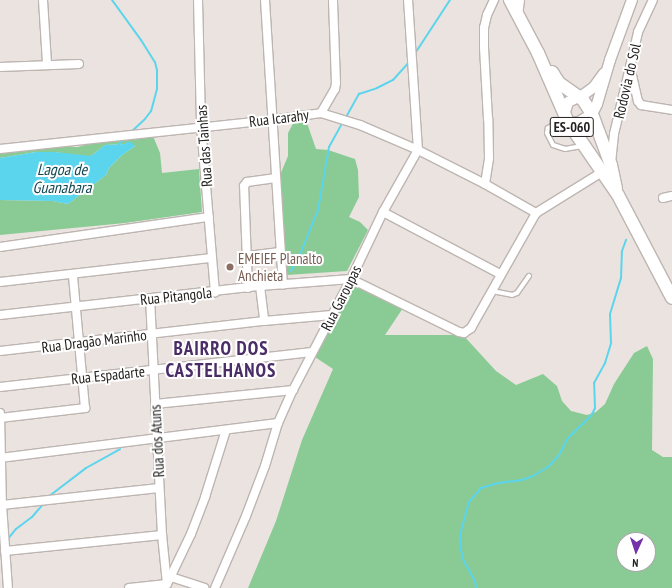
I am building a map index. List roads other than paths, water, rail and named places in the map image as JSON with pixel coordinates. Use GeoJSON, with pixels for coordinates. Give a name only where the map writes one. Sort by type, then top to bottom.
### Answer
{"type":"FeatureCollection","features":[{"type":"Feature","properties":{"kind":"main road","name":"ES-060"},"geometry":{"type":"LineString","coordinates":[[510,0],[538,53]]}},
{"type":"Feature","properties":{"kind":"main road","name":"Rodovia do Sol"},"geometry":{"type":"LineString","coordinates":[[538,53],[559,83],[595,109],[607,169],[618,194],[672,298]]}},
{"type":"Feature","properties":{"kind":"main road","name":"Rodovia do Sol"},"geometry":{"type":"LineString","coordinates":[[538,53],[566,117],[584,145],[607,169]]}},
{"type":"Feature","properties":{"kind":"street"},"geometry":{"type":"LineString","coordinates":[[43,0],[47,64]]}},
{"type":"Feature","properties":{"kind":"street","name":"Rua das Tainhas"},"geometry":{"type":"LineString","coordinates":[[198,0],[201,126],[215,292]]}},
{"type":"Feature","properties":{"kind":"street"},"geometry":{"type":"LineString","coordinates":[[265,0],[283,284]]}},
{"type":"Feature","properties":{"kind":"street"},"geometry":{"type":"LineString","coordinates":[[322,113],[335,89],[336,83],[334,0]]}},
{"type":"Feature","properties":{"kind":"street"},"geometry":{"type":"LineString","coordinates":[[408,0],[418,150]]}},
{"type":"Feature","properties":{"kind":"street"},"geometry":{"type":"LineString","coordinates":[[485,184],[488,165],[488,119],[484,28],[494,0]]}},
{"type":"Feature","properties":{"kind":"street"},"geometry":{"type":"LineString","coordinates":[[518,15],[520,0]]}},
{"type":"Feature","properties":{"kind":"street"},"geometry":{"type":"LineString","coordinates":[[610,60],[602,77],[589,90],[568,102],[566,117],[573,123],[584,121],[595,109],[610,60],[632,0]]}},
{"type":"Feature","properties":{"kind":"street","name":"Rodovia do Sol"},"geometry":{"type":"LineString","coordinates":[[607,169],[638,32],[653,0]]}},
{"type":"Feature","properties":{"kind":"street"},"geometry":{"type":"LineString","coordinates":[[0,67],[47,64],[79,64]]}},
{"type":"Feature","properties":{"kind":"street"},"geometry":{"type":"LineString","coordinates":[[630,67],[638,101],[641,106],[672,110]]}},
{"type":"Feature","properties":{"kind":"street","name":"Rua Icarahy"},"geometry":{"type":"LineString","coordinates":[[0,149],[201,126],[272,120],[322,113],[360,125],[418,150],[485,184],[536,213]]}},
{"type":"Feature","properties":{"kind":"street","name":"Rua Garoupas"},"geometry":{"type":"LineString","coordinates":[[215,588],[254,495],[278,423],[293,390],[351,278],[383,212],[418,150]]}},
{"type":"Feature","properties":{"kind":"street"},"geometry":{"type":"LineString","coordinates":[[351,278],[459,332],[464,333],[471,328],[500,274],[536,213],[607,169]]}},
{"type":"Feature","properties":{"kind":"street"},"geometry":{"type":"LineString","coordinates":[[248,288],[244,186],[247,182],[276,178]]}},
{"type":"Feature","properties":{"kind":"street"},"geometry":{"type":"LineString","coordinates":[[663,198],[672,196]]}},
{"type":"Feature","properties":{"kind":"street"},"geometry":{"type":"LineString","coordinates":[[383,212],[500,274]]}},
{"type":"Feature","properties":{"kind":"street"},"geometry":{"type":"LineString","coordinates":[[0,247],[209,217]]}},
{"type":"Feature","properties":{"kind":"street"},"geometry":{"type":"LineString","coordinates":[[247,256],[280,252]]}},
{"type":"Feature","properties":{"kind":"street"},"geometry":{"type":"LineString","coordinates":[[0,282],[74,275],[212,258]]}},
{"type":"Feature","properties":{"kind":"street"},"geometry":{"type":"LineString","coordinates":[[0,418],[82,409],[86,405],[74,275]]}},
{"type":"Feature","properties":{"kind":"street","name":"Rua Pitangola"},"geometry":{"type":"LineString","coordinates":[[0,315],[260,286],[351,278]]}},
{"type":"Feature","properties":{"kind":"street"},"geometry":{"type":"LineString","coordinates":[[260,286],[264,321]]}},
{"type":"Feature","properties":{"kind":"street","name":"Rua dos Atuns"},"geometry":{"type":"LineString","coordinates":[[150,298],[152,370],[159,488],[162,535],[168,583]]}},
{"type":"Feature","properties":{"kind":"street","name":"Rua Dragão Marinho"},"geometry":{"type":"LineString","coordinates":[[0,351],[264,321],[332,315]]}},
{"type":"Feature","properties":{"kind":"street","name":"Rua Espadarte"},"geometry":{"type":"LineString","coordinates":[[0,387],[312,352]]}},
{"type":"Feature","properties":{"kind":"street"},"geometry":{"type":"LineString","coordinates":[[155,404],[293,390]]}},
{"type":"Feature","properties":{"kind":"street"},"geometry":{"type":"LineString","coordinates":[[0,413],[2,505],[8,588]]}},
{"type":"Feature","properties":{"kind":"street"},"geometry":{"type":"LineString","coordinates":[[0,458],[156,440],[278,423]]}},
{"type":"Feature","properties":{"kind":"street"},"geometry":{"type":"LineString","coordinates":[[168,583],[191,534],[205,497],[226,430]]}},
{"type":"Feature","properties":{"kind":"street"},"geometry":{"type":"LineString","coordinates":[[2,505],[159,488]]}},
{"type":"Feature","properties":{"kind":"street"},"geometry":{"type":"LineString","coordinates":[[5,551],[162,535]]}},
{"type":"Feature","properties":{"kind":"street"},"geometry":{"type":"LineString","coordinates":[[129,588],[168,583],[204,588]]}},
{"type":"Feature","properties":{"kind":"lane"},"geometry":{"type":"LineString","coordinates":[[566,117],[548,128],[546,133],[553,145],[565,149],[584,145]]}},
{"type":"Feature","properties":{"kind":"lane"},"geometry":{"type":"LineString","coordinates":[[492,291],[512,295],[517,293],[529,276]]}},
{"type":"Feature","properties":{"kind":"water","name":"Lagoa de Guanabara"},"geometry":{"type":"Polygon","coordinates":[[[127,142],[131,142],[135,146],[121,156],[109,168],[106,175],[68,204],[53,201],[0,200],[0,158],[36,152],[55,152],[91,156],[105,145],[125,144],[127,142]]]}},
{"type":"Feature","properties":{"kind":"waterway"},"geometry":{"type":"LineString","coordinates":[[112,0],[141,40],[155,62],[157,70],[157,89],[151,111],[131,132]]}},
{"type":"Feature","properties":{"kind":"waterway"},"geometry":{"type":"LineString","coordinates":[[414,55],[450,0]]}},
{"type":"Feature","properties":{"kind":"waterway"},"geometry":{"type":"LineString","coordinates":[[345,119],[359,94],[377,88],[393,80],[409,62]]}},
{"type":"Feature","properties":{"kind":"waterway"},"geometry":{"type":"LineString","coordinates":[[291,271],[301,252],[318,210],[329,147],[343,122]]}},
{"type":"Feature","properties":{"kind":"waterway"},"geometry":{"type":"LineString","coordinates":[[118,145],[125,138]]}},
{"type":"Feature","properties":{"kind":"waterway"},"geometry":{"type":"LineString","coordinates":[[476,588],[475,581],[463,559],[461,550],[460,535],[469,502],[481,488],[498,483],[522,480],[533,476],[548,467],[559,455],[568,438],[591,416],[595,408],[594,383],[605,363],[611,343],[610,314],[621,278],[622,251],[626,240]]}},
{"type":"Feature","properties":{"kind":"waterway"},"geometry":{"type":"LineString","coordinates":[[48,497],[86,468],[120,449]]}},
{"type":"Feature","properties":{"kind":"waterway"},"geometry":{"type":"LineString","coordinates":[[7,540],[16,529],[32,517],[44,503]]}},
{"type":"Feature","properties":{"kind":"place","name":"EMEIEF Planalto Anchieta"},"geometry":{"type":"Point","coordinates":[230,267]}},
{"type":"Feature","properties":{"kind":"district","name":"BAIRRO DOS CASTELHANOS"},"geometry":{"type":"Point","coordinates":[221,360]}}]}
